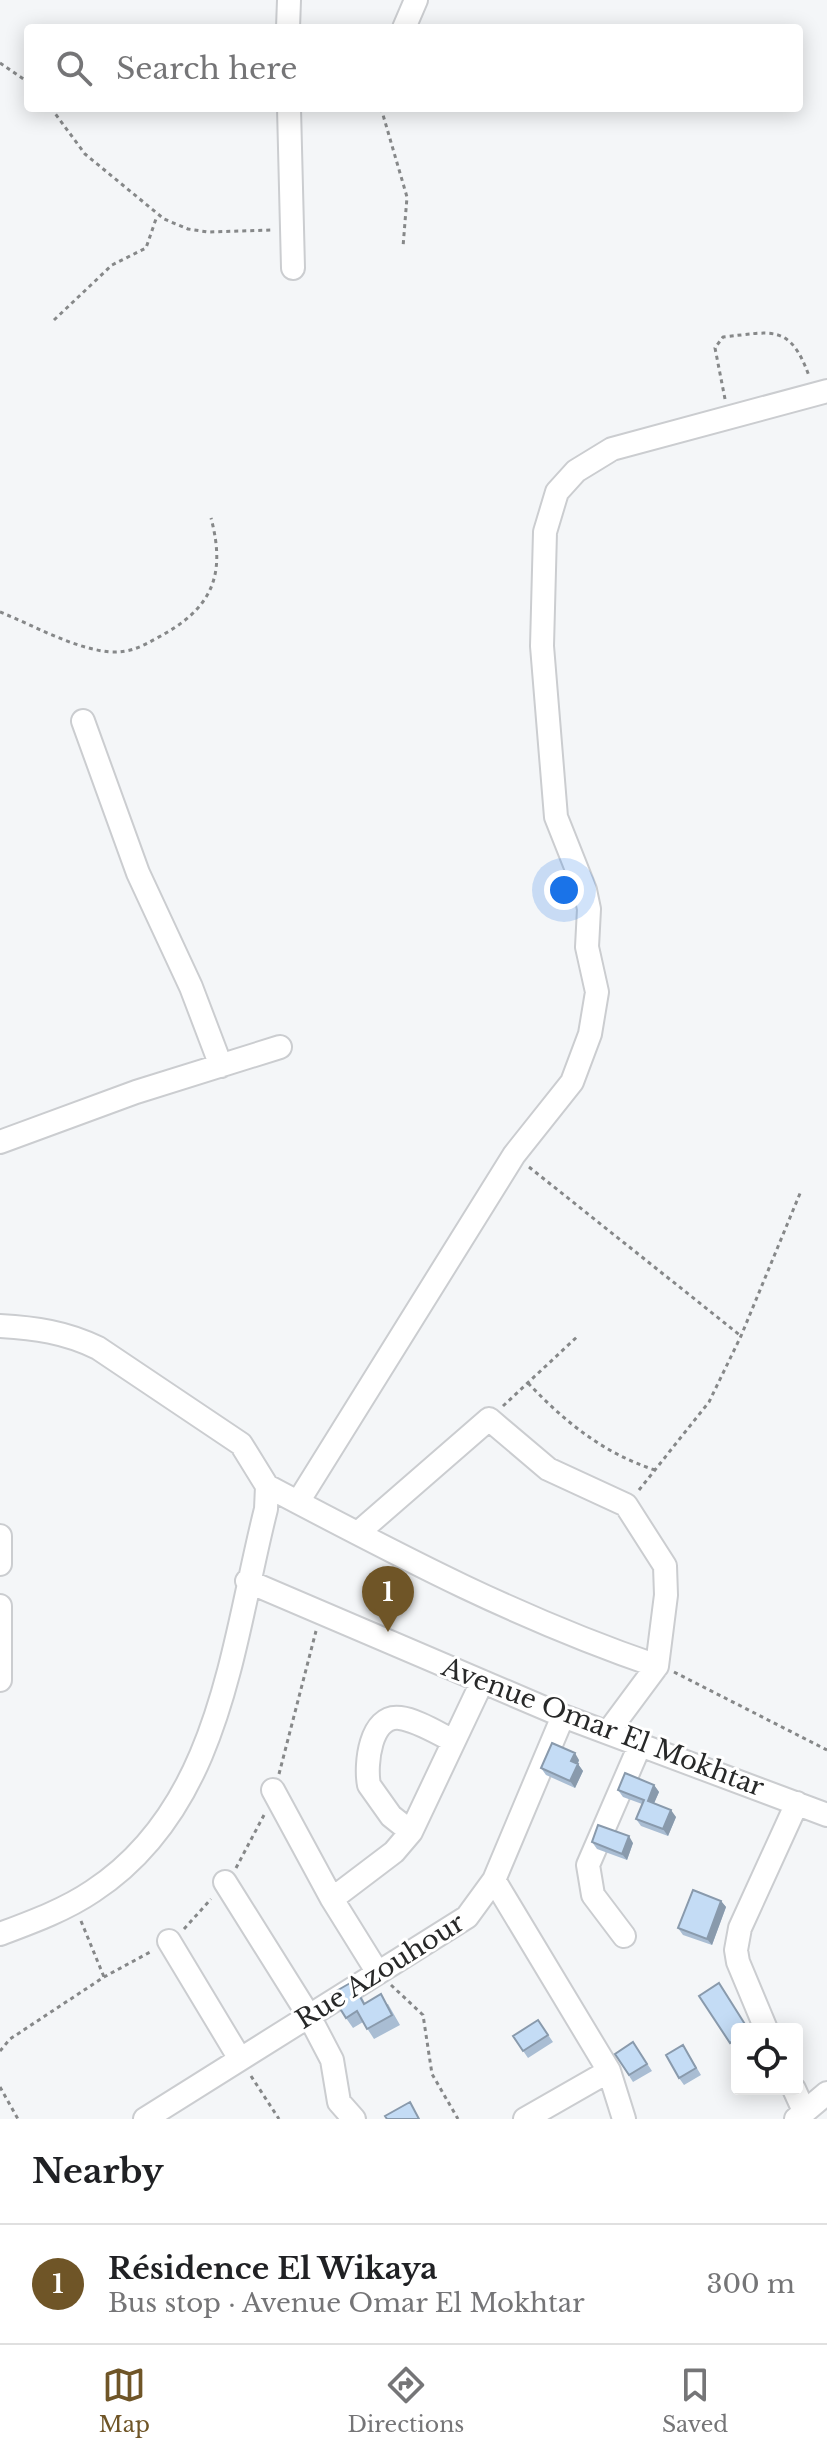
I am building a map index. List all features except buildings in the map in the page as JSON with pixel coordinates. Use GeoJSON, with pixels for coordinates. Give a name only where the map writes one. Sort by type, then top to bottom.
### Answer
{"type":"FeatureCollection","features":[{"type":"Feature","properties":{"kind":"street"},"geometry":{"type":"LineString","coordinates":[[288,24],[289,0]]}},
{"type":"Feature","properties":{"kind":"street"},"geometry":{"type":"LineString","coordinates":[[406,24],[416,0]]}},
{"type":"Feature","properties":{"kind":"street"},"geometry":{"type":"LineString","coordinates":[[289,112],[293,268]]}},
{"type":"Feature","properties":{"kind":"street"},"geometry":{"type":"LineString","coordinates":[[298,1502],[514,1155],[576,1075],[590,1034],[597,992],[587,947],[589,909],[585,890],[556,817],[542,646],[545,532],[550,506],[567,479],[612,449],[821,392]]}},
{"type":"Feature","properties":{"kind":"street"},"geometry":{"type":"LineString","coordinates":[[83,721],[138,873],[178,956],[221,1066]]}},
{"type":"Feature","properties":{"kind":"street"},"geometry":{"type":"LineString","coordinates":[[0,1142],[136,1092],[280,1047]]}},
{"type":"Feature","properties":{"kind":"street"},"geometry":{"type":"LineString","coordinates":[[0,1326],[48,1330],[73,1336],[98,1348],[241,1444],[267,1486],[507,1610],[657,1666]]}},
{"type":"Feature","properties":{"kind":"street"},"geometry":{"type":"LineString","coordinates":[[359,1532],[489,1419],[548,1469],[626,1505],[665,1566],[666,1595],[657,1666],[608,1732]]}},
{"type":"Feature","properties":{"kind":"street"},"geometry":{"type":"LineString","coordinates":[[0,1934],[72,1903],[114,1875],[137,1853],[191,1781],[218,1710],[266,1509],[267,1486]]}},
{"type":"Feature","properties":{"kind":"street"},"geometry":{"type":"LineString","coordinates":[[0,1536],[0,1564]]}},
{"type":"Feature","properties":{"kind":"street","name":"Avenue Omar El Mokhtar"},"geometry":{"type":"LineString","coordinates":[[247,1581],[563,1716],[827,1815]]}},
{"type":"Feature","properties":{"kind":"street"},"geometry":{"type":"LineString","coordinates":[[0,1606],[0,1680]]}},
{"type":"Feature","properties":{"kind":"street"},"geometry":{"type":"LineString","coordinates":[[332,1899],[394,1852],[411,1832],[482,1682]]}},
{"type":"Feature","properties":{"kind":"street","name":"Rue Azouhour"},"geometry":{"type":"LineString","coordinates":[[145,2119],[467,1917],[494,1880],[563,1716]]}},
{"type":"Feature","properties":{"kind":"street"},"geometry":{"type":"LineString","coordinates":[[411,1832],[391,1816],[369,1785],[371,1747],[378,1729],[388,1720],[400,1718],[454,1741]]}},
{"type":"Feature","properties":{"kind":"street"},"geometry":{"type":"LineString","coordinates":[[624,1936],[593,1895],[588,1865],[640,1745]]}},
{"type":"Feature","properties":{"kind":"street"},"geometry":{"type":"LineString","coordinates":[[273,1790],[332,1899],[380,1972]]}},
{"type":"Feature","properties":{"kind":"street"},"geometry":{"type":"LineString","coordinates":[[764,2023],[736,1950],[740,1928],[797,1803]]}},
{"type":"Feature","properties":{"kind":"street"},"geometry":{"type":"LineString","coordinates":[[494,1880],[609,2071],[624,2119]]}},
{"type":"Feature","properties":{"kind":"street"},"geometry":{"type":"LineString","coordinates":[[225,1882],[309,2016],[332,2060],[339,2102],[354,2119]]}},
{"type":"Feature","properties":{"kind":"street"},"geometry":{"type":"LineString","coordinates":[[169,1941],[240,2059]]}},
{"type":"Feature","properties":{"kind":"street"},"geometry":{"type":"LineString","coordinates":[[525,2119],[609,2071]]}},
{"type":"Feature","properties":{"kind":"street"},"geometry":{"type":"LineString","coordinates":[[795,2095],[800,2115],[827,2093]]}},
{"type":"Feature","properties":{"kind":"path"},"geometry":{"type":"LineString","coordinates":[[0,63],[24,79]]}},
{"type":"Feature","properties":{"kind":"path"},"geometry":{"type":"LineString","coordinates":[[54,112],[85,154],[158,215],[188,229],[208,232],[291,228]]}},
{"type":"Feature","properties":{"kind":"path"},"geometry":{"type":"LineString","coordinates":[[382,112],[407,197],[403,247]]}},
{"type":"Feature","properties":{"kind":"path"},"geometry":{"type":"LineString","coordinates":[[54,320],[112,265],[146,248],[158,215]]}},
{"type":"Feature","properties":{"kind":"path"},"geometry":{"type":"LineString","coordinates":[[729,418],[715,348],[718,339],[723,337],[769,333],[792,340],[821,392]]}},
{"type":"Feature","properties":{"kind":"path"},"geometry":{"type":"LineString","coordinates":[[0,612],[66,640],[106,652],[142,647],[190,619],[207,600],[217,560],[211,518]]}},
{"type":"Feature","properties":{"kind":"path"},"geometry":{"type":"LineString","coordinates":[[514,1155],[741,1336]]}},
{"type":"Feature","properties":{"kind":"path"},"geometry":{"type":"LineString","coordinates":[[626,1505],[709,1402],[741,1336],[801,1191]]}},
{"type":"Feature","properties":{"kind":"path"},"geometry":{"type":"LineString","coordinates":[[489,1419],[579,1335]]}},
{"type":"Feature","properties":{"kind":"path"},"geometry":{"type":"LineString","coordinates":[[528,1383],[583,1435],[629,1462],[656,1471]]}},
{"type":"Feature","properties":{"kind":"path"},"geometry":{"type":"LineString","coordinates":[[0,2051],[10,2039],[104,1977],[169,1941],[187,1926],[250,1848],[273,1790],[299,1704],[320,1611]]}},
{"type":"Feature","properties":{"kind":"path"},"geometry":{"type":"LineString","coordinates":[[657,1666],[685,1675],[827,1750]]}},
{"type":"Feature","properties":{"kind":"path"},"geometry":{"type":"LineString","coordinates":[[72,1903],[104,1977]]}},
{"type":"Feature","properties":{"kind":"path"},"geometry":{"type":"LineString","coordinates":[[380,1972],[423,2015],[432,2074],[458,2119]]}},
{"type":"Feature","properties":{"kind":"path"},"geometry":{"type":"LineString","coordinates":[[240,2059],[279,2119]]}},
{"type":"Feature","properties":{"kind":"path"},"geometry":{"type":"LineString","coordinates":[[0,2087],[18,2119]]}},
{"type":"Feature","properties":{"kind":"place","name":"Résidence El Wikaya"},"geometry":{"type":"Point","coordinates":[388,1632]}}]}
